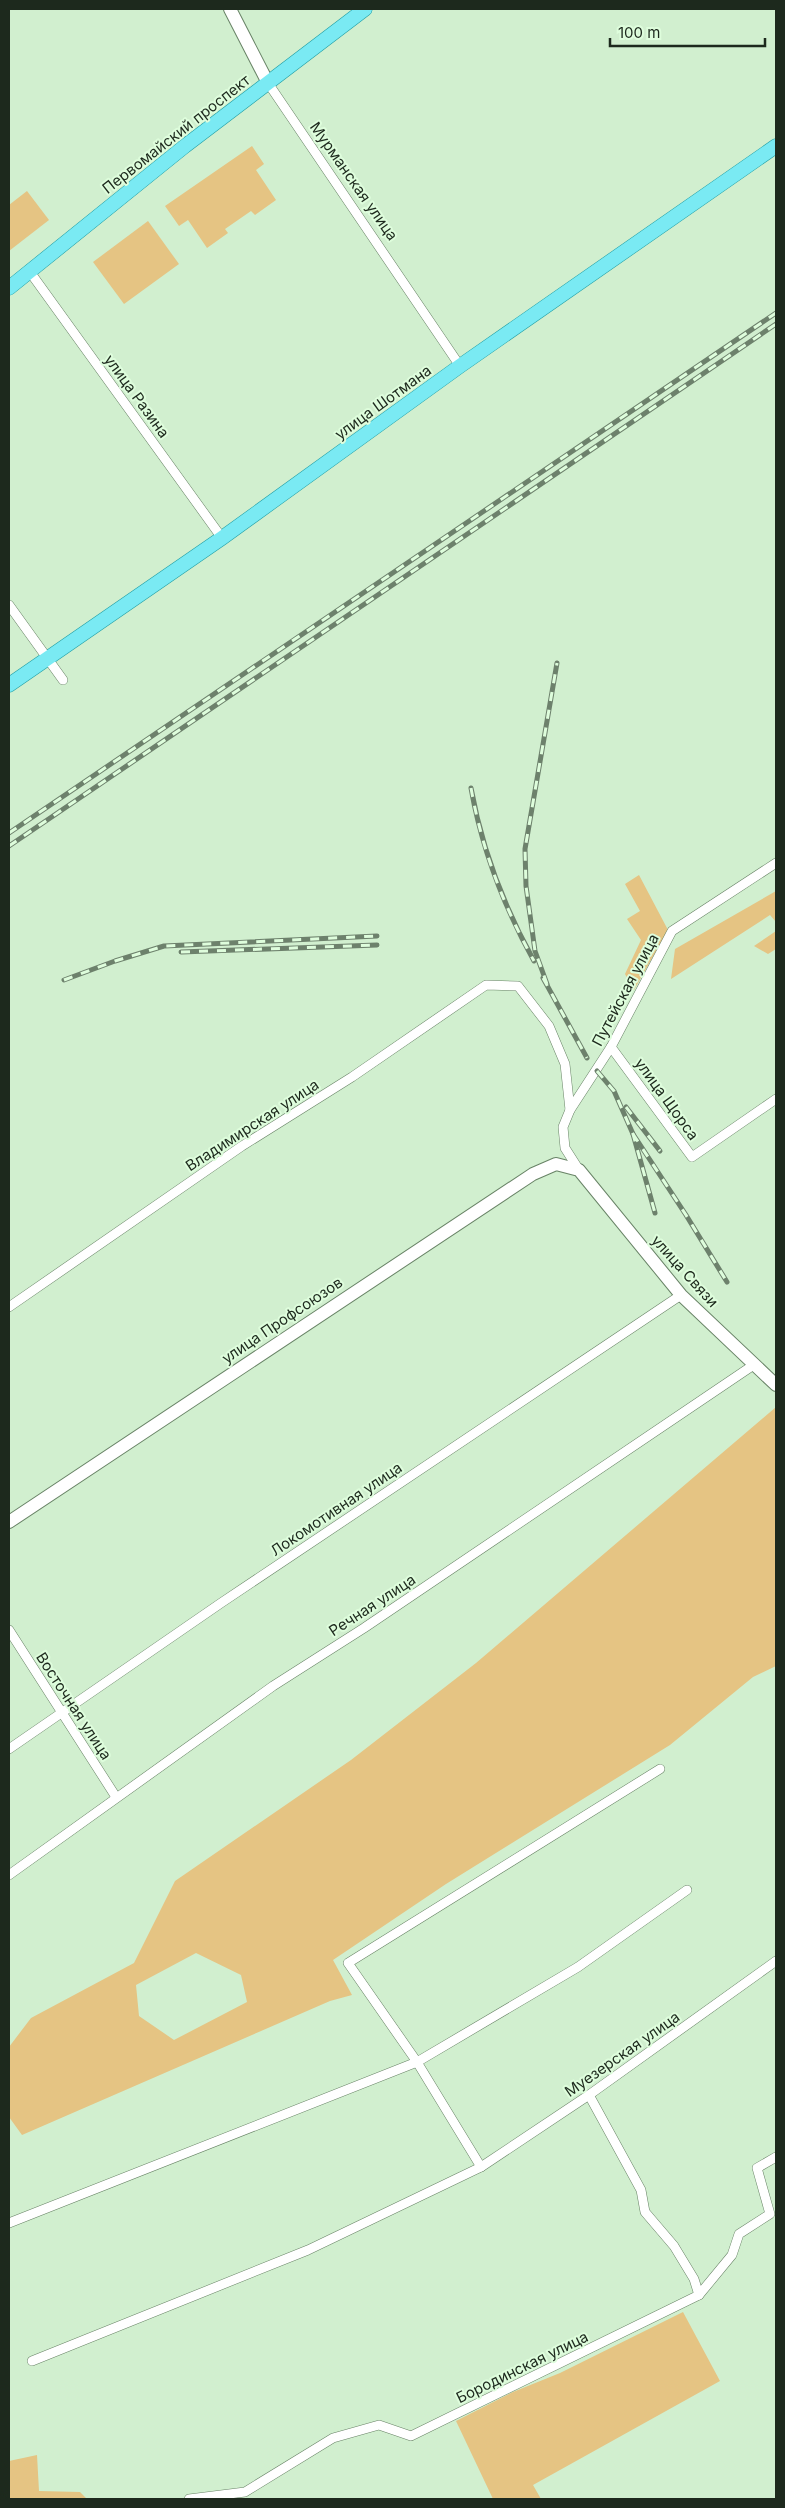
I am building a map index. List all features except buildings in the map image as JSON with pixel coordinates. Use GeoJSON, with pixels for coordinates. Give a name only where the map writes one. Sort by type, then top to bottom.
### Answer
{"type":"FeatureCollection","features":[{"type":"Feature","properties":{"kind":"main road","name":"Мурманская улица"},"geometry":{"type":"LineString","coordinates":[[230,9],[268,83]]}},
{"type":"Feature","properties":{"kind":"main road","name":"Первомайский проспект"},"geometry":{"type":"LineString","coordinates":[[9,288],[185,146],[364,9]]}},
{"type":"Feature","properties":{"kind":"main road","name":"улица Шотмана"},"geometry":{"type":"LineString","coordinates":[[9,685],[222,538],[460,366],[776,146]]}},
{"type":"Feature","properties":{"kind":"main road","name":"улица Профсоюзов"},"geometry":{"type":"LineString","coordinates":[[9,1522],[532,1174],[556,1164],[579,1170]]}},
{"type":"Feature","properties":{"kind":"main road","name":"улица Связи"},"geometry":{"type":"LineString","coordinates":[[579,1170],[681,1295],[776,1385]]}},
{"type":"Feature","properties":{"kind":"street","name":"Мурманская улица"},"geometry":{"type":"LineString","coordinates":[[268,83],[460,366]]}},
{"type":"Feature","properties":{"kind":"street","name":"улица Разина"},"geometry":{"type":"LineString","coordinates":[[30,272],[222,538]]}},
{"type":"Feature","properties":{"kind":"street"},"geometry":{"type":"LineString","coordinates":[[9,605],[63,680]]}},
{"type":"Feature","properties":{"kind":"street","name":"Путейская улица"},"geometry":{"type":"LineString","coordinates":[[579,1170],[565,1148],[563,1127],[570,1110],[611,1047],[672,931],[776,863]]}},
{"type":"Feature","properties":{"kind":"street","name":"Владимирская улица"},"geometry":{"type":"LineString","coordinates":[[9,1307],[242,1146],[352,1076],[486,985],[518,986],[549,1026],[565,1064],[570,1110]]}},
{"type":"Feature","properties":{"kind":"street","name":"улица Щорса"},"geometry":{"type":"LineString","coordinates":[[611,1047],[692,1157],[776,1099]]}},
{"type":"Feature","properties":{"kind":"street","name":"Локомотивная улица"},"geometry":{"type":"LineString","coordinates":[[9,1750],[229,1598],[681,1295]]}},
{"type":"Feature","properties":{"kind":"street","name":"Речная улица"},"geometry":{"type":"LineString","coordinates":[[9,1875],[273,1686],[396,1606],[755,1364]]}},
{"type":"Feature","properties":{"kind":"street","name":"Восточная улица"},"geometry":{"type":"LineString","coordinates":[[9,1630],[116,1797]]}},
{"type":"Feature","properties":{"kind":"street"},"geometry":{"type":"LineString","coordinates":[[481,2167],[418,2062],[348,1963],[660,1768]]}},
{"type":"Feature","properties":{"kind":"street"},"geometry":{"type":"LineString","coordinates":[[9,2223],[418,2062],[578,1967],[687,1890]]}},
{"type":"Feature","properties":{"kind":"street","name":"Муезерская улица"},"geometry":{"type":"LineString","coordinates":[[32,2361],[308,2250],[481,2167],[589,2095],[776,1961]]}},
{"type":"Feature","properties":{"kind":"street"},"geometry":{"type":"LineString","coordinates":[[589,2095],[641,2190],[645,2212],[674,2246],[694,2279],[699,2295]]}},
{"type":"Feature","properties":{"kind":"street","name":"Бородинская улица"},"geometry":{"type":"LineString","coordinates":[[189,2499],[245,2492],[333,2438],[379,2426],[411,2436],[699,2295],[732,2255],[739,2234],[770,2214],[757,2168],[776,2157]]}},
{"type":"Feature","properties":{"kind":"shaded area"},"geometry":{"type":"Polygon","coordinates":[[[252,146],[264,164],[256,170],[276,200],[255,215],[251,211],[225,229],[228,233],[207,248],[188,220],[179,226],[165,206],[252,146]]]}},
{"type":"Feature","properties":{"kind":"shaded area"},"geometry":{"type":"Polygon","coordinates":[[[27,191],[49,220],[9,251],[9,205],[27,191]]]}},
{"type":"Feature","properties":{"kind":"shaded area"},"geometry":{"type":"Polygon","coordinates":[[[148,221],[179,264],[124,304],[93,262],[148,221]]]}},
{"type":"Feature","properties":{"kind":"shaded area"},"geometry":{"type":"Polygon","coordinates":[[[639,875],[668,930],[634,990],[625,974],[641,940],[627,919],[640,911],[625,884],[639,875]]]}},
{"type":"Feature","properties":{"kind":"shaded area"},"geometry":{"type":"Polygon","coordinates":[[[776,891],[776,922],[770,915],[671,979],[675,949],[776,891]]]}},
{"type":"Feature","properties":{"kind":"shaded area"},"geometry":{"type":"Polygon","coordinates":[[[776,931],[776,949],[768,954],[754,946],[776,931]]]}},
{"type":"Feature","properties":{"kind":"shaded area"},"geometry":{"type":"Polygon","coordinates":[[[776,1407],[776,1666],[753,1677],[670,1745],[446,1884],[333,1960],[352,1995],[330,2001],[22,2135],[9,2117],[9,2047],[31,2018],[134,1963],[175,1881],[351,1760],[476,1663],[776,1407]],[[196,1953],[136,1985],[139,2016],[174,2040],[247,2002],[241,1975],[196,1953]]]}},
{"type":"Feature","properties":{"kind":"shaded area"},"geometry":{"type":"Polygon","coordinates":[[[683,2312],[720,2381],[533,2485],[541,2499],[493,2499],[456,2421],[513,2392],[560,2373],[683,2312]]]}},
{"type":"Feature","properties":{"kind":"shaded area"},"geometry":{"type":"Polygon","coordinates":[[[37,2455],[39,2491],[80,2492],[87,2499],[9,2499],[9,2461],[37,2455]]]}},
{"type":"Feature","properties":{"kind":"railway"},"geometry":{"type":"LineString","coordinates":[[9,833],[776,313]]}},
{"type":"Feature","properties":{"kind":"railway"},"geometry":{"type":"LineString","coordinates":[[9,846],[776,324]]}},
{"type":"Feature","properties":{"kind":"railway"},"geometry":{"type":"LineString","coordinates":[[547,984],[535,951],[526,886],[525,849],[557,663]]}},
{"type":"Feature","properties":{"kind":"railway"},"geometry":{"type":"LineString","coordinates":[[471,788],[481,833],[495,877],[503,898],[534,961]]}},
{"type":"Feature","properties":{"kind":"railway"},"geometry":{"type":"LineString","coordinates":[[64,980],[115,961],[164,946],[377,936]]}},
{"type":"Feature","properties":{"kind":"railway"},"geometry":{"type":"LineString","coordinates":[[181,952],[377,945]]}},
{"type":"Feature","properties":{"kind":"railway"},"geometry":{"type":"LineString","coordinates":[[543,978],[587,1058]]}},
{"type":"Feature","properties":{"kind":"railway"},"geometry":{"type":"LineString","coordinates":[[597,1071],[614,1091],[633,1134],[655,1213]]}},
{"type":"Feature","properties":{"kind":"railway"},"geometry":{"type":"LineString","coordinates":[[626,1107],[660,1151]]}},
{"type":"Feature","properties":{"kind":"railway"},"geometry":{"type":"LineString","coordinates":[[633,1134],[727,1282]]}}]}
